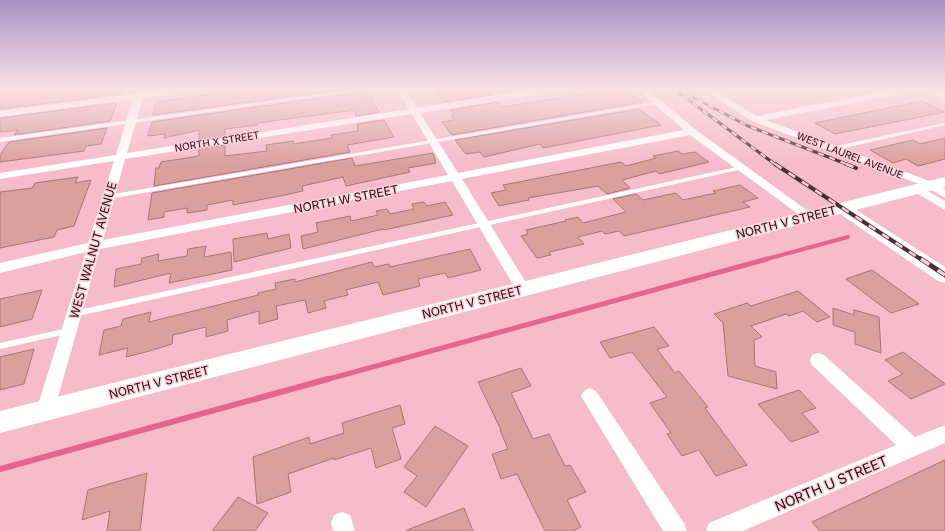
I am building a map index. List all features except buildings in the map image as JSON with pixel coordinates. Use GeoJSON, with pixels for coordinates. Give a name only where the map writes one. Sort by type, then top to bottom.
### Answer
{"type":"FeatureCollection","features":[{"type":"Feature","properties":{"kind":"street","name":"WEST WALNUT AVENUE"},"geometry":{"type":"LineString","coordinates":[[45,411],[134,114]]}},
{"type":"Feature","properties":{"kind":"street","name":"NORTH X STREET"},"geometry":{"type":"LineString","coordinates":[[0,176],[390,114]]}},
{"type":"Feature","properties":{"kind":"street"},"geometry":{"type":"LineString","coordinates":[[416,114],[523,289]]}},
{"type":"Feature","properties":{"kind":"street"},"geometry":{"type":"LineString","coordinates":[[669,114],[808,216]]}},
{"type":"Feature","properties":{"kind":"street","name":"WEST LAUREL AVENUE"},"geometry":{"type":"LineString","coordinates":[[746,114],[755,119],[831,149],[931,185]]}},
{"type":"Feature","properties":{"kind":"street"},"geometry":{"type":"LineString","coordinates":[[755,119],[782,114]]}},
{"type":"Feature","properties":{"kind":"street","name":"NORTH W STREET"},"geometry":{"type":"LineString","coordinates":[[0,268],[94,246],[692,132]]}},
{"type":"Feature","properties":{"kind":"street"},"geometry":{"type":"LineString","coordinates":[[931,185],[945,194]]}},
{"type":"Feature","properties":{"kind":"street"},"geometry":{"type":"LineString","coordinates":[[931,185],[945,206]]}},
{"type":"Feature","properties":{"kind":"street","name":"NORTH V STREET"},"geometry":{"type":"LineString","coordinates":[[0,422],[931,185]]}},
{"type":"Feature","properties":{"kind":"street"},"geometry":{"type":"LineString","coordinates":[[842,208],[945,276]]}},
{"type":"Feature","properties":{"kind":"street"},"geometry":{"type":"LineString","coordinates":[[818,360],[913,448]]}},
{"type":"Feature","properties":{"kind":"street"},"geometry":{"type":"LineString","coordinates":[[590,396],[676,531]]}},
{"type":"Feature","properties":{"kind":"street","name":"NORTH U STREET"},"geometry":{"type":"LineString","coordinates":[[717,531],[945,434]]}},
{"type":"Feature","properties":{"kind":"lane"},"geometry":{"type":"LineString","coordinates":[[0,140],[190,114]]}},
{"type":"Feature","properties":{"kind":"lane"},"geometry":{"type":"LineString","coordinates":[[108,197],[592,114]]}},
{"type":"Feature","properties":{"kind":"lane"},"geometry":{"type":"LineString","coordinates":[[831,149],[945,124]]}},
{"type":"Feature","properties":{"kind":"lane"},"geometry":{"type":"LineString","coordinates":[[74,314],[741,168]]}},
{"type":"Feature","properties":{"kind":"lane"},"geometry":{"type":"LineString","coordinates":[[0,346],[69,331]]}},
{"type":"Feature","properties":{"kind":"waterway"},"geometry":{"type":"LineString","coordinates":[[763,260],[848,237]]}},
{"type":"Feature","properties":{"kind":"waterway"},"geometry":{"type":"LineString","coordinates":[[325,380],[767,259]]}},
{"type":"Feature","properties":{"kind":"waterway"},"geometry":{"type":"LineString","coordinates":[[0,469],[328,379]]}},
{"type":"Feature","properties":{"kind":"railway"},"geometry":{"type":"LineString","coordinates":[[707,114],[776,165]]}},
{"type":"Feature","properties":{"kind":"railway"},"geometry":{"type":"LineString","coordinates":[[725,114],[748,126],[849,165]]}},
{"type":"Feature","properties":{"kind":"railway"},"geometry":{"type":"LineString","coordinates":[[775,164],[922,260]]}},
{"type":"Feature","properties":{"kind":"railway"},"geometry":{"type":"LineString","coordinates":[[846,164],[856,168]]}},
{"type":"Feature","properties":{"kind":"railway"},"geometry":{"type":"LineString","coordinates":[[921,259],[945,275]]}}]}
